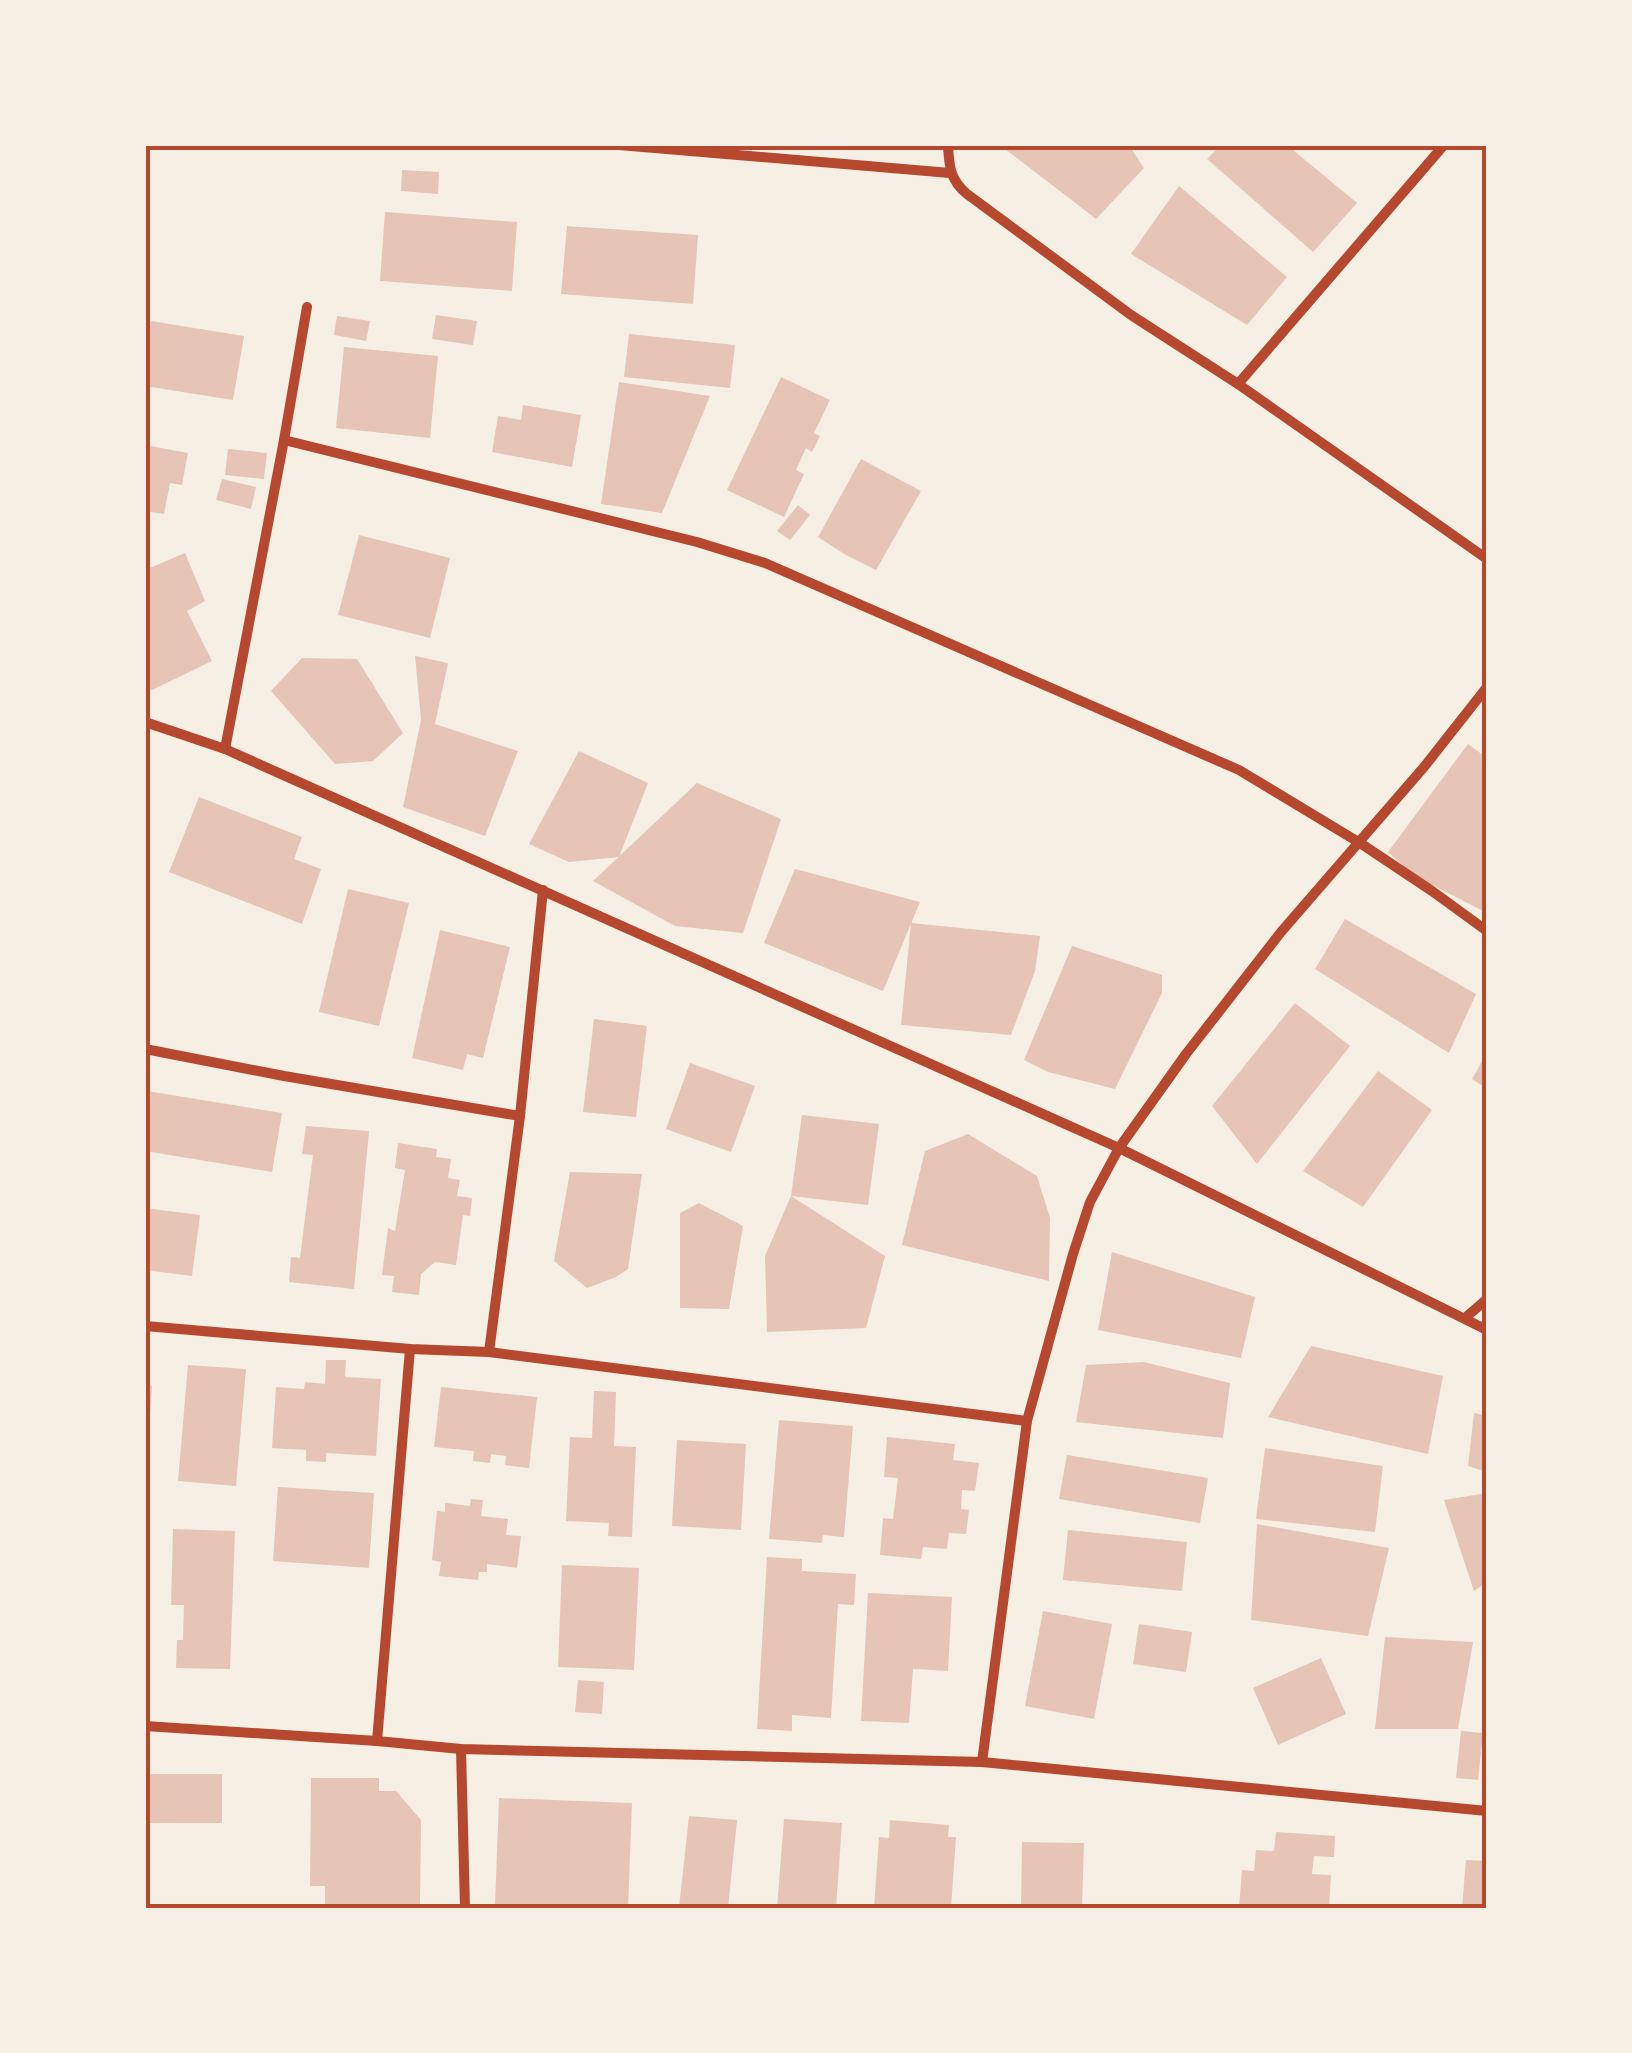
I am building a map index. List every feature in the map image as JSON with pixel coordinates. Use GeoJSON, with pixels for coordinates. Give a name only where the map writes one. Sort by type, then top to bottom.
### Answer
{"type":"FeatureCollection","features":[{"type":"Feature","properties":{"kind":"street"},"geometry":{"type":"LineString","coordinates":[[619,145],[950,173]]}},
{"type":"Feature","properties":{"kind":"street"},"geometry":{"type":"LineString","coordinates":[[948,145],[950,173],[957,186],[1132,315],[1487,558]]}},
{"type":"Feature","properties":{"kind":"street"},"geometry":{"type":"LineString","coordinates":[[1238,384],[1444,145]]}},
{"type":"Feature","properties":{"kind":"street"},"geometry":{"type":"LineString","coordinates":[[225,749],[307,307]]}},
{"type":"Feature","properties":{"kind":"street"},"geometry":{"type":"LineString","coordinates":[[284,440],[697,542],[766,563],[1239,770],[1360,843],[1487,931]]}},
{"type":"Feature","properties":{"kind":"street"},"geometry":{"type":"LineString","coordinates":[[982,1762],[1027,1422],[1090,1202],[1118,1148],[1186,1054],[1281,932],[1360,843],[1487,687]]}},
{"type":"Feature","properties":{"kind":"street"},"geometry":{"type":"LineString","coordinates":[[145,722],[225,749],[1118,1148],[1487,1330]]}},
{"type":"Feature","properties":{"kind":"street"},"geometry":{"type":"LineString","coordinates":[[489,1352],[520,1116],[543,890]]}},
{"type":"Feature","properties":{"kind":"street"},"geometry":{"type":"LineString","coordinates":[[145,1048],[520,1116]]}},
{"type":"Feature","properties":{"kind":"street"},"geometry":{"type":"LineString","coordinates":[[1465,1318],[1487,1299]]}},
{"type":"Feature","properties":{"kind":"street"},"geometry":{"type":"LineString","coordinates":[[145,1326],[489,1352],[1027,1422]]}},
{"type":"Feature","properties":{"kind":"street"},"geometry":{"type":"LineString","coordinates":[[377,1741],[410,1349]]}},
{"type":"Feature","properties":{"kind":"street"},"geometry":{"type":"LineString","coordinates":[[145,1726],[461,1749],[982,1762],[1487,1811]]}},
{"type":"Feature","properties":{"kind":"street"},"geometry":{"type":"LineString","coordinates":[[461,1749],[465,1908]]}},
{"type":"Feature","properties":{"kind":"building"},"geometry":{"type":"Polygon","coordinates":[[[1000,145],[1129,145],[1144,168],[1096,219],[1000,145]]]}},
{"type":"Feature","properties":{"kind":"building"},"geometry":{"type":"Polygon","coordinates":[[[1221,145],[1287,145],[1357,203],[1313,252],[1207,159],[1221,145]]]}},
{"type":"Feature","properties":{"kind":"building"},"geometry":{"type":"Polygon","coordinates":[[[402,170],[439,172],[438,194],[401,191],[402,170]]]}},
{"type":"Feature","properties":{"kind":"building"},"geometry":{"type":"Polygon","coordinates":[[[1179,186],[1287,277],[1247,325],[1131,254],[1179,186]]]}},
{"type":"Feature","properties":{"kind":"building"},"geometry":{"type":"Polygon","coordinates":[[[385,212],[517,222],[512,291],[380,281],[385,212]]]}},
{"type":"Feature","properties":{"kind":"building"},"geometry":{"type":"Polygon","coordinates":[[[567,226],[698,235],[693,304],[561,294],[567,226]]]}},
{"type":"Feature","properties":{"kind":"building"},"geometry":{"type":"Polygon","coordinates":[[[436,315],[477,321],[473,345],[432,339],[436,315]]]}},
{"type":"Feature","properties":{"kind":"building"},"geometry":{"type":"Polygon","coordinates":[[[337,316],[370,321],[366,341],[334,335],[337,316]]]}},
{"type":"Feature","properties":{"kind":"building"},"geometry":{"type":"Polygon","coordinates":[[[151,321],[244,336],[233,400],[145,386],[151,321]]]}},
{"type":"Feature","properties":{"kind":"building"},"geometry":{"type":"Polygon","coordinates":[[[629,334],[735,345],[730,388],[624,377],[629,334]]]}},
{"type":"Feature","properties":{"kind":"building"},"geometry":{"type":"Polygon","coordinates":[[[344,347],[438,356],[430,438],[336,428],[344,347]]]}},
{"type":"Feature","properties":{"kind":"building"},"geometry":{"type":"Polygon","coordinates":[[[781,377],[830,400],[814,433],[820,436],[812,452],[806,448],[796,470],[804,474],[784,517],[727,490],[781,377]]]}},
{"type":"Feature","properties":{"kind":"building"},"geometry":{"type":"Polygon","coordinates":[[[619,382],[710,396],[662,513],[601,504],[619,382]]]}},
{"type":"Feature","properties":{"kind":"building"},"geometry":{"type":"Polygon","coordinates":[[[523,405],[581,415],[572,467],[492,452],[498,416],[521,420],[523,405]]]}},
{"type":"Feature","properties":{"kind":"building"},"geometry":{"type":"Polygon","coordinates":[[[145,445],[188,453],[182,485],[170,483],[164,514],[145,511],[145,445]]]}},
{"type":"Feature","properties":{"kind":"building"},"geometry":{"type":"Polygon","coordinates":[[[228,449],[267,453],[264,479],[225,475],[228,449]]]}},
{"type":"Feature","properties":{"kind":"building"},"geometry":{"type":"Polygon","coordinates":[[[861,459],[921,491],[876,570],[818,537],[861,459]]]}},
{"type":"Feature","properties":{"kind":"building"},"geometry":{"type":"Polygon","coordinates":[[[222,479],[256,487],[251,509],[216,500],[222,479]]]}},
{"type":"Feature","properties":{"kind":"building"},"geometry":{"type":"Polygon","coordinates":[[[798,505],[810,515],[790,540],[777,531],[798,505]]]}},
{"type":"Feature","properties":{"kind":"building"},"geometry":{"type":"Polygon","coordinates":[[[359,535],[450,558],[430,638],[338,615],[359,535]]]}},
{"type":"Feature","properties":{"kind":"building"},"geometry":{"type":"Polygon","coordinates":[[[185,553],[205,601],[187,611],[212,661],[152,690],[145,687],[145,570],[185,553]]]}},
{"type":"Feature","properties":{"kind":"building"},"geometry":{"type":"Polygon","coordinates":[[[415,656],[448,663],[435,724],[518,751],[485,836],[403,807],[421,720],[415,656]]]}},
{"type":"Feature","properties":{"kind":"building"},"geometry":{"type":"Polygon","coordinates":[[[302,658],[357,659],[403,733],[373,761],[335,764],[271,691],[302,658]]]}},
{"type":"Feature","properties":{"kind":"building"},"geometry":{"type":"Polygon","coordinates":[[[1468,744],[1487,758],[1487,913],[1413,875],[1388,852],[1468,744]]]}},
{"type":"Feature","properties":{"kind":"building"},"geometry":{"type":"Polygon","coordinates":[[[579,751],[648,783],[619,857],[569,862],[529,844],[579,751]]]}},
{"type":"Feature","properties":{"kind":"building"},"geometry":{"type":"Polygon","coordinates":[[[697,783],[781,819],[743,933],[675,926],[593,881],[697,783]]]}},
{"type":"Feature","properties":{"kind":"building"},"geometry":{"type":"Polygon","coordinates":[[[199,797],[302,837],[294,859],[321,869],[302,924],[169,872],[199,797]]]}},
{"type":"Feature","properties":{"kind":"building"},"geometry":{"type":"Polygon","coordinates":[[[795,869],[920,902],[883,991],[764,943],[795,869]]]}},
{"type":"Feature","properties":{"kind":"building"},"geometry":{"type":"Polygon","coordinates":[[[348,889],[409,903],[379,1026],[319,1012],[348,889]]]}},
{"type":"Feature","properties":{"kind":"building"},"geometry":{"type":"Polygon","coordinates":[[[1345,919],[1476,994],[1449,1053],[1315,969],[1345,919]]]}},
{"type":"Feature","properties":{"kind":"building"},"geometry":{"type":"Polygon","coordinates":[[[911,923],[1040,936],[1035,971],[1011,1035],[901,1025],[911,923]]]}},
{"type":"Feature","properties":{"kind":"building"},"geometry":{"type":"Polygon","coordinates":[[[440,930],[510,947],[483,1058],[467,1054],[463,1070],[412,1058],[440,930]]]}},
{"type":"Feature","properties":{"kind":"building"},"geometry":{"type":"Polygon","coordinates":[[[1072,946],[1162,975],[1162,993],[1115,1089],[1048,1072],[1024,1060],[1072,946]]]}},
{"type":"Feature","properties":{"kind":"building"},"geometry":{"type":"Polygon","coordinates":[[[1295,1003],[1350,1046],[1257,1164],[1212,1106],[1295,1003]]]}},
{"type":"Feature","properties":{"kind":"building"},"geometry":{"type":"Polygon","coordinates":[[[594,1019],[647,1026],[636,1117],[583,1112],[594,1019]]]}},
{"type":"Feature","properties":{"kind":"building"},"geometry":{"type":"Polygon","coordinates":[[[1487,1053],[1487,1089],[1472,1079],[1487,1053]]]}},
{"type":"Feature","properties":{"kind":"building"},"geometry":{"type":"Polygon","coordinates":[[[690,1063],[755,1086],[731,1152],[666,1129],[690,1063]]]}},
{"type":"Feature","properties":{"kind":"building"},"geometry":{"type":"Polygon","coordinates":[[[1378,1071],[1432,1110],[1363,1207],[1303,1171],[1378,1071]]]}},
{"type":"Feature","properties":{"kind":"building"},"geometry":{"type":"Polygon","coordinates":[[[147,1091],[282,1113],[272,1172],[145,1151],[147,1091]]]}},
{"type":"Feature","properties":{"kind":"building"},"geometry":{"type":"Polygon","coordinates":[[[802,1115],[879,1124],[868,1205],[791,1196],[802,1115]]]}},
{"type":"Feature","properties":{"kind":"building"},"geometry":{"type":"Polygon","coordinates":[[[306,1126],[369,1131],[354,1289],[289,1282],[291,1257],[300,1258],[313,1155],[302,1154],[306,1126]]]}},
{"type":"Feature","properties":{"kind":"building"},"geometry":{"type":"Polygon","coordinates":[[[968,1134],[1037,1176],[1050,1218],[1049,1281],[902,1245],[925,1151],[968,1134]]]}},
{"type":"Feature","properties":{"kind":"building"},"geometry":{"type":"Polygon","coordinates":[[[398,1143],[437,1149],[436,1157],[451,1159],[448,1178],[460,1180],[457,1196],[472,1198],[470,1216],[463,1215],[456,1265],[435,1262],[421,1274],[419,1295],[392,1292],[394,1276],[382,1275],[388,1228],[395,1231],[405,1170],[395,1168],[398,1143]]]}},
{"type":"Feature","properties":{"kind":"building"},"geometry":{"type":"Polygon","coordinates":[[[570,1172],[642,1174],[628,1269],[587,1288],[554,1261],[570,1172]]]}},
{"type":"Feature","properties":{"kind":"building"},"geometry":{"type":"Polygon","coordinates":[[[791,1196],[885,1256],[866,1328],[767,1332],[765,1256],[791,1196]]]}},
{"type":"Feature","properties":{"kind":"building"},"geometry":{"type":"Polygon","coordinates":[[[699,1203],[743,1226],[729,1309],[680,1308],[680,1213],[699,1203]]]}},
{"type":"Feature","properties":{"kind":"building"},"geometry":{"type":"Polygon","coordinates":[[[145,1208],[200,1215],[192,1276],[145,1270],[145,1208]]]}},
{"type":"Feature","properties":{"kind":"building"},"geometry":{"type":"Polygon","coordinates":[[[1112,1252],[1255,1297],[1241,1358],[1098,1330],[1112,1252]]]}},
{"type":"Feature","properties":{"kind":"building"},"geometry":{"type":"Polygon","coordinates":[[[1311,1346],[1443,1376],[1428,1454],[1268,1417],[1311,1346]]]}},
{"type":"Feature","properties":{"kind":"building"},"geometry":{"type":"Polygon","coordinates":[[[326,1360],[346,1360],[345,1377],[381,1379],[376,1456],[326,1453],[326,1462],[306,1461],[306,1450],[272,1448],[276,1387],[304,1389],[305,1382],[325,1384],[326,1360]]]}},
{"type":"Feature","properties":{"kind":"building"},"geometry":{"type":"Polygon","coordinates":[[[1144,1362],[1230,1383],[1223,1438],[1076,1422],[1086,1365],[1144,1362]]]}},
{"type":"Feature","properties":{"kind":"building"},"geometry":{"type":"Polygon","coordinates":[[[188,1365],[246,1369],[236,1486],[178,1481],[188,1365]]]}},
{"type":"Feature","properties":{"kind":"building"},"geometry":{"type":"Polygon","coordinates":[[[145,1386],[152,1386],[148,1445],[145,1445],[145,1386]]]}},
{"type":"Feature","properties":{"kind":"building"},"geometry":{"type":"Polygon","coordinates":[[[441,1387],[537,1397],[529,1468],[505,1465],[506,1456],[491,1454],[490,1463],[473,1461],[474,1451],[434,1447],[441,1387]]]}},
{"type":"Feature","properties":{"kind":"building"},"geometry":{"type":"Polygon","coordinates":[[[594,1391],[616,1392],[614,1446],[636,1447],[632,1537],[608,1536],[609,1523],[566,1521],[570,1437],[592,1438],[594,1391]]]}},
{"type":"Feature","properties":{"kind":"building"},"geometry":{"type":"Polygon","coordinates":[[[1474,1413],[1487,1416],[1487,1472],[1468,1466],[1474,1413]]]}},
{"type":"Feature","properties":{"kind":"building"},"geometry":{"type":"Polygon","coordinates":[[[779,1420],[853,1426],[844,1537],[823,1535],[822,1543],[769,1539],[779,1420]]]}},
{"type":"Feature","properties":{"kind":"building"},"geometry":{"type":"Polygon","coordinates":[[[887,1437],[955,1444],[953,1460],[979,1463],[975,1491],[962,1490],[961,1509],[969,1510],[966,1534],[949,1533],[947,1549],[923,1547],[921,1559],[880,1555],[883,1518],[893,1519],[898,1478],[884,1477],[887,1437]]]}},
{"type":"Feature","properties":{"kind":"building"},"geometry":{"type":"Polygon","coordinates":[[[677,1440],[746,1444],[741,1530],[672,1526],[677,1440]]]}},
{"type":"Feature","properties":{"kind":"building"},"geometry":{"type":"Polygon","coordinates":[[[1265,1448],[1383,1466],[1375,1532],[1256,1519],[1265,1448]]]}},
{"type":"Feature","properties":{"kind":"building"},"geometry":{"type":"Polygon","coordinates":[[[1067,1455],[1208,1478],[1200,1523],[1059,1499],[1067,1455]]]}},
{"type":"Feature","properties":{"kind":"building"},"geometry":{"type":"Polygon","coordinates":[[[278,1487],[374,1493],[369,1568],[273,1561],[278,1487]]]}},
{"type":"Feature","properties":{"kind":"building"},"geometry":{"type":"Polygon","coordinates":[[[1487,1493],[1487,1582],[1474,1591],[1444,1500],[1487,1493]]]}},
{"type":"Feature","properties":{"kind":"building"},"geometry":{"type":"Polygon","coordinates":[[[471,1499],[483,1500],[481,1516],[508,1519],[506,1535],[521,1536],[517,1568],[487,1564],[487,1572],[479,1572],[478,1580],[439,1576],[441,1562],[432,1560],[437,1511],[445,1512],[445,1503],[470,1506],[471,1499]]]}},
{"type":"Feature","properties":{"kind":"building"},"geometry":{"type":"Polygon","coordinates":[[[1257,1524],[1389,1548],[1368,1636],[1251,1620],[1257,1524]]]}},
{"type":"Feature","properties":{"kind":"building"},"geometry":{"type":"Polygon","coordinates":[[[173,1529],[235,1531],[230,1669],[176,1668],[177,1640],[183,1640],[184,1605],[171,1605],[173,1529]]]}},
{"type":"Feature","properties":{"kind":"building"},"geometry":{"type":"Polygon","coordinates":[[[1068,1530],[1187,1542],[1182,1591],[1063,1580],[1068,1530]]]}},
{"type":"Feature","properties":{"kind":"building"},"geometry":{"type":"Polygon","coordinates":[[[767,1557],[802,1559],[802,1571],[856,1574],[854,1605],[838,1604],[831,1718],[792,1715],[792,1731],[757,1729],[767,1557]]]}},
{"type":"Feature","properties":{"kind":"building"},"geometry":{"type":"Polygon","coordinates":[[[562,1565],[639,1568],[634,1670],[558,1667],[562,1565]]]}},
{"type":"Feature","properties":{"kind":"building"},"geometry":{"type":"Polygon","coordinates":[[[868,1593],[952,1597],[948,1671],[913,1669],[909,1723],[861,1721],[868,1593]]]}},
{"type":"Feature","properties":{"kind":"building"},"geometry":{"type":"Polygon","coordinates":[[[1043,1611],[1112,1624],[1094,1719],[1025,1706],[1043,1611]]]}},
{"type":"Feature","properties":{"kind":"building"},"geometry":{"type":"Polygon","coordinates":[[[1139,1624],[1192,1632],[1186,1672],[1133,1664],[1139,1624]]]}},
{"type":"Feature","properties":{"kind":"building"},"geometry":{"type":"Polygon","coordinates":[[[1385,1637],[1473,1642],[1458,1729],[1375,1729],[1385,1637]]]}},
{"type":"Feature","properties":{"kind":"building"},"geometry":{"type":"Polygon","coordinates":[[[1321,1658],[1346,1714],[1278,1745],[1253,1688],[1321,1658]]]}},
{"type":"Feature","properties":{"kind":"building"},"geometry":{"type":"Polygon","coordinates":[[[578,1680],[604,1682],[602,1714],[575,1712],[578,1680]]]}},
{"type":"Feature","properties":{"kind":"building"},"geometry":{"type":"Polygon","coordinates":[[[1461,1731],[1483,1733],[1478,1780],[1456,1778],[1461,1731]]]}},
{"type":"Feature","properties":{"kind":"building"},"geometry":{"type":"Polygon","coordinates":[[[145,1774],[222,1774],[222,1823],[145,1823],[145,1774]]]}},
{"type":"Feature","properties":{"kind":"building"},"geometry":{"type":"Polygon","coordinates":[[[311,1778],[379,1778],[379,1791],[396,1791],[421,1820],[420,1905],[325,1904],[325,1886],[310,1886],[311,1778]]]}},
{"type":"Feature","properties":{"kind":"building"},"geometry":{"type":"Polygon","coordinates":[[[499,1798],[632,1803],[628,1908],[495,1905],[499,1798]]]}},
{"type":"Feature","properties":{"kind":"building"},"geometry":{"type":"Polygon","coordinates":[[[689,1816],[737,1820],[728,1908],[679,1908],[689,1816]]]}},
{"type":"Feature","properties":{"kind":"building"},"geometry":{"type":"Polygon","coordinates":[[[784,1819],[842,1823],[836,1908],[777,1908],[784,1819]]]}},
{"type":"Feature","properties":{"kind":"building"},"geometry":{"type":"Polygon","coordinates":[[[890,1820],[949,1825],[948,1837],[956,1837],[951,1908],[874,1908],[879,1837],[889,1838],[890,1820]]]}},
{"type":"Feature","properties":{"kind":"building"},"geometry":{"type":"Polygon","coordinates":[[[1276,1832],[1335,1836],[1334,1857],[1314,1856],[1312,1874],[1331,1875],[1329,1908],[1239,1908],[1242,1870],[1254,1871],[1256,1850],[1274,1851],[1276,1832]]]}},
{"type":"Feature","properties":{"kind":"building"},"geometry":{"type":"Polygon","coordinates":[[[1022,1842],[1084,1843],[1082,1908],[1021,1908],[1022,1842]]]}},
{"type":"Feature","properties":{"kind":"building"},"geometry":{"type":"Polygon","coordinates":[[[1466,1860],[1487,1861],[1487,1908],[1462,1908],[1466,1860]]]}}]}
